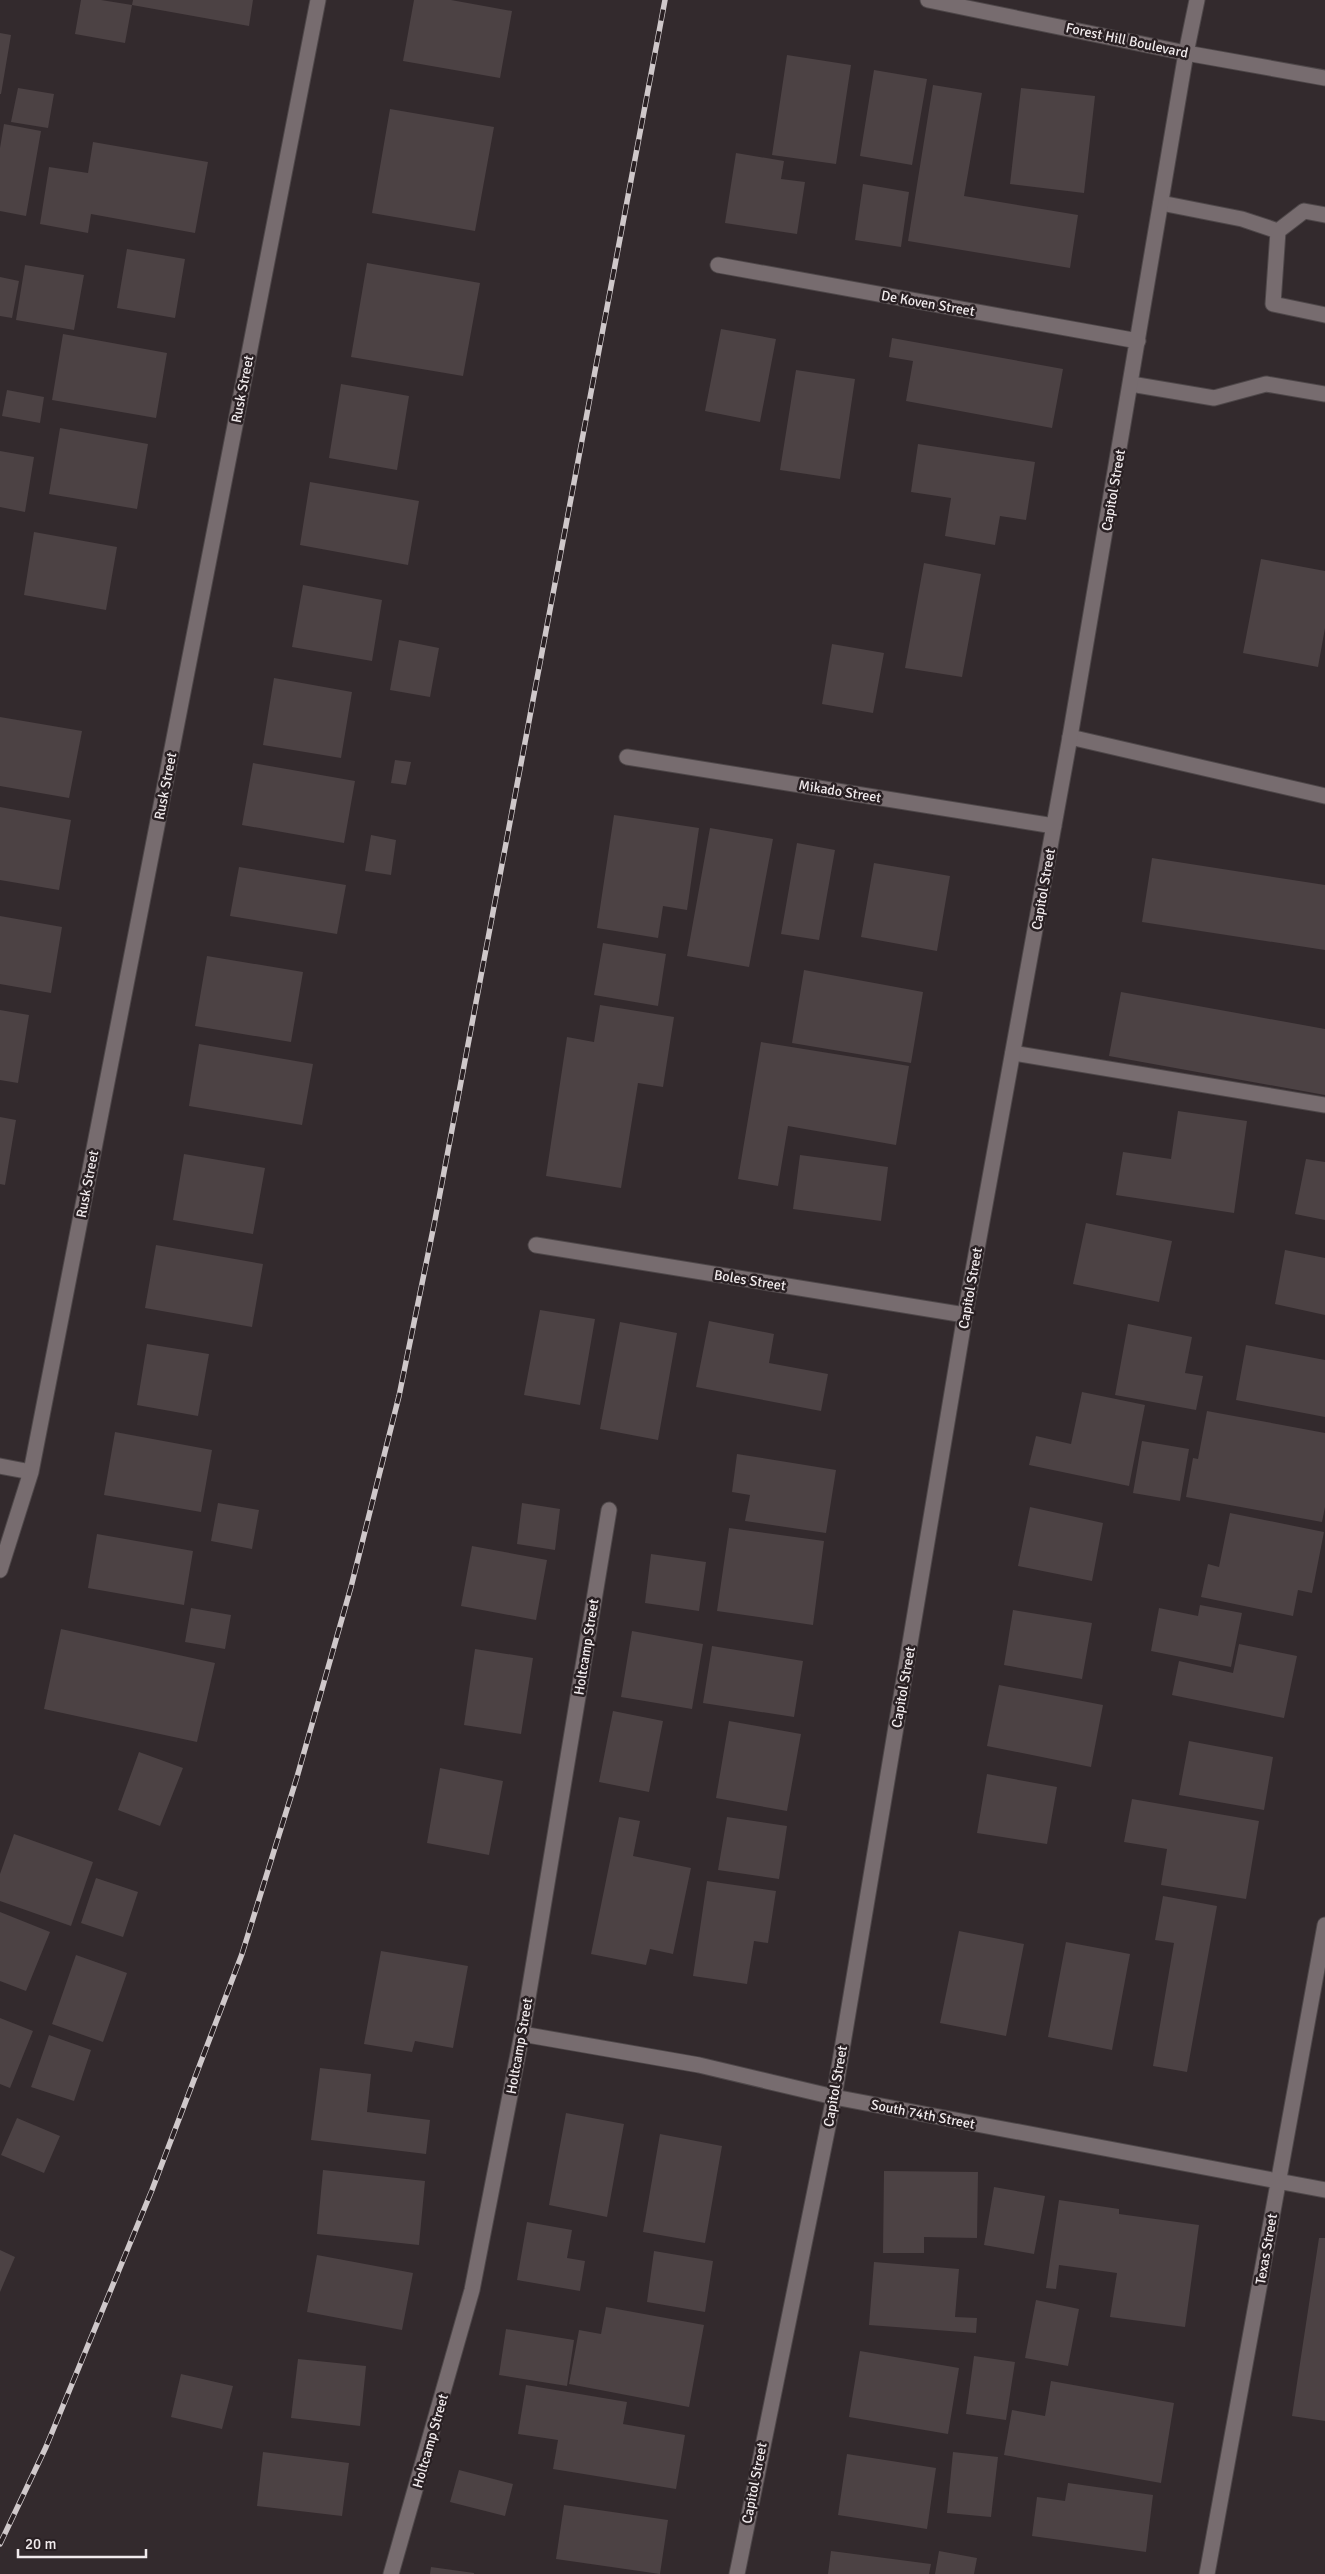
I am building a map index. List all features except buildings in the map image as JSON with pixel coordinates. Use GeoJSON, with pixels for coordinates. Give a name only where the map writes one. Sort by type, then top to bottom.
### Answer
{"type":"FeatureCollection","features":[{"type":"Feature","properties":{"kind":"street","name":"Rusk Street"},"geometry":{"type":"LineString","coordinates":[[0,1570],[31,1472],[318,0]]}},
{"type":"Feature","properties":{"kind":"street","name":"Forest Hill Boulevard"},"geometry":{"type":"LineString","coordinates":[[928,0],[1186,53],[1325,78]]}},
{"type":"Feature","properties":{"kind":"street","name":"Capitol Street"},"geometry":{"type":"LineString","coordinates":[[737,2574],[834,2097],[965,1315],[1070,737],[1186,53],[1197,0]]}},
{"type":"Feature","properties":{"kind":"street"},"geometry":{"type":"LineString","coordinates":[[1161,203],[1242,219],[1278,231]]}},
{"type":"Feature","properties":{"kind":"street"},"geometry":{"type":"LineString","coordinates":[[1325,215],[1304,211],[1278,231],[1273,304],[1325,315]]}},
{"type":"Feature","properties":{"kind":"street","name":"De Koven Street"},"geometry":{"type":"LineString","coordinates":[[718,265],[1138,341]]}},
{"type":"Feature","properties":{"kind":"street"},"geometry":{"type":"LineString","coordinates":[[1131,384],[1214,398],[1266,384],[1325,394]]}},
{"type":"Feature","properties":{"kind":"street"},"geometry":{"type":"LineString","coordinates":[[1070,737],[1325,796]]}},
{"type":"Feature","properties":{"kind":"street","name":"Mikado Street"},"geometry":{"type":"LineString","coordinates":[[627,757],[1054,826]]}},
{"type":"Feature","properties":{"kind":"street"},"geometry":{"type":"LineString","coordinates":[[1013,1053],[1325,1105]]}},
{"type":"Feature","properties":{"kind":"street","name":"Boles Street"},"geometry":{"type":"LineString","coordinates":[[536,1245],[965,1315]]}},
{"type":"Feature","properties":{"kind":"street"},"geometry":{"type":"LineString","coordinates":[[0,1466],[31,1472]]}},
{"type":"Feature","properties":{"kind":"street","name":"Holtcamp Street"},"geometry":{"type":"LineString","coordinates":[[391,2574],[472,2290],[522,2034],[609,1510]]}},
{"type":"Feature","properties":{"kind":"street","name":"Texas Street"},"geometry":{"type":"LineString","coordinates":[[1207,2574],[1325,1925]]}},
{"type":"Feature","properties":{"kind":"street","name":"South 74th Street"},"geometry":{"type":"LineString","coordinates":[[522,2034],[699,2065],[834,2097],[1325,2190]]}},
{"type":"Feature","properties":{"kind":"railway"},"geometry":{"type":"LineString","coordinates":[[0,2544],[46,2447],[152,2190],[242,1954],[297,1777],[351,1587],[399,1396],[434,1225],[665,0]]}}]}
